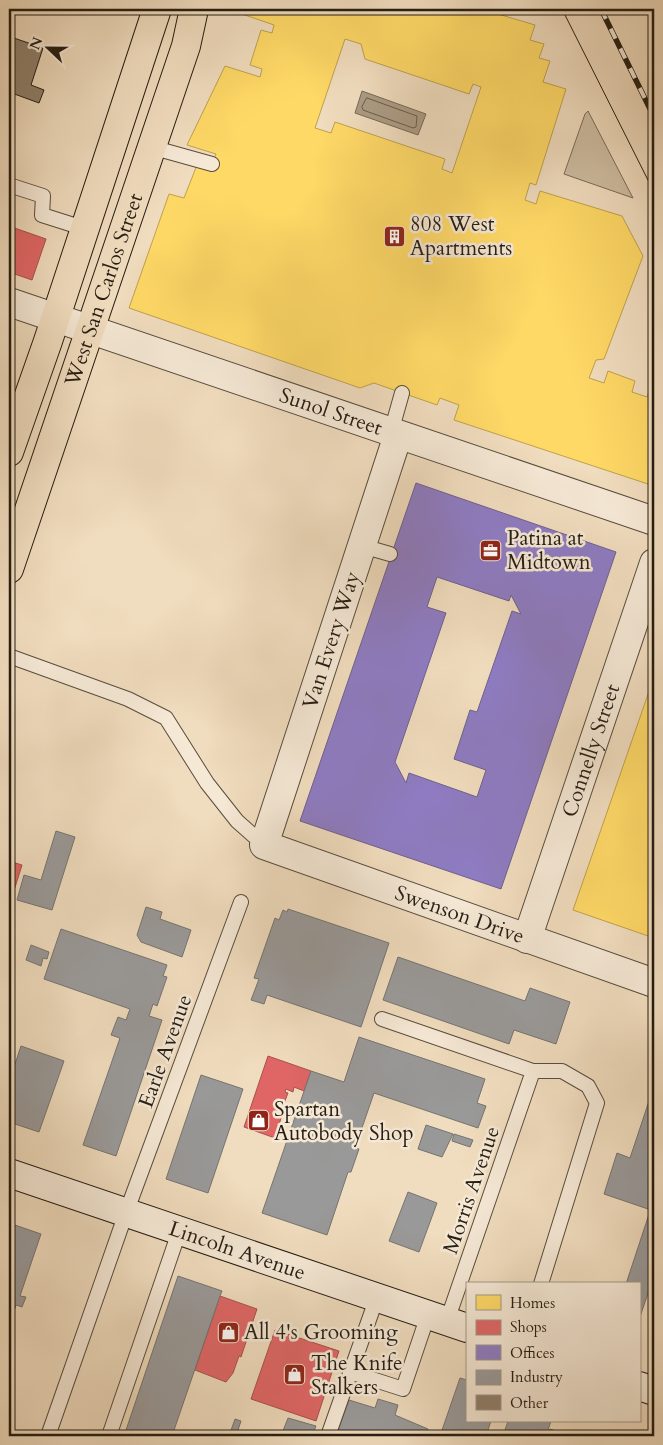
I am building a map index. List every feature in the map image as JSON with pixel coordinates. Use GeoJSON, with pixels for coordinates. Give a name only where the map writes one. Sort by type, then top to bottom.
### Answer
{"type":"FeatureCollection","features":[{"type":"Feature","properties":{"kind":"main road","name":"West San Carlos Street"},"geometry":{"type":"LineString","coordinates":[[9,452],[157,9]]}},
{"type":"Feature","properties":{"kind":"main road","name":"West San Carlos Street"},"geometry":{"type":"LineString","coordinates":[[9,569],[91,330],[150,147],[186,46],[194,9]]}},
{"type":"Feature","properties":{"kind":"street","name":"Sunol Street"},"geometry":{"type":"LineString","coordinates":[[9,302],[654,521]]}},
{"type":"Feature","properties":{"kind":"street","name":"Van Every Way"},"geometry":{"type":"LineString","coordinates":[[264,845],[362,546],[394,433]]}},
{"type":"Feature","properties":{"kind":"street","name":"Connelly Street"},"geometry":{"type":"LineString","coordinates":[[527,939],[654,563]]}},
{"type":"Feature","properties":{"kind":"street","name":"Swenson Drive"},"geometry":{"type":"LineString","coordinates":[[264,845],[654,983]]}},
{"type":"Feature","properties":{"kind":"street","name":"Lincoln Avenue"},"geometry":{"type":"LineString","coordinates":[[9,1172],[179,1232],[447,1321]]}},
{"type":"Feature","properties":{"kind":"lane"},"geometry":{"type":"LineString","coordinates":[[186,46],[203,9]]}},
{"type":"Feature","properties":{"kind":"lane"},"geometry":{"type":"LineString","coordinates":[[150,147],[212,164]]}},
{"type":"Feature","properties":{"kind":"lane"},"geometry":{"type":"LineString","coordinates":[[9,185],[43,196],[42,215],[83,228]]}},
{"type":"Feature","properties":{"kind":"lane"},"geometry":{"type":"LineString","coordinates":[[394,433],[402,393]]}},
{"type":"Feature","properties":{"kind":"lane"},"geometry":{"type":"LineString","coordinates":[[362,546],[390,554]]}},
{"type":"Feature","properties":{"kind":"lane"},"geometry":{"type":"LineString","coordinates":[[9,656],[128,699],[166,718],[177,732],[207,783],[237,822],[264,845]]}},
{"type":"Feature","properties":{"kind":"lane","name":"Earle Avenue"},"geometry":{"type":"LineString","coordinates":[[48,1436],[126,1213],[241,902]]}},
{"type":"Feature","properties":{"kind":"lane"},"geometry":{"type":"LineString","coordinates":[[382,1019],[533,1071],[562,1071],[588,1086],[598,1103],[542,1282]]}},
{"type":"Feature","properties":{"kind":"lane","name":"Morris Avenue"},"geometry":{"type":"LineString","coordinates":[[350,1372],[403,1389],[447,1321],[533,1071]]}},
{"type":"Feature","properties":{"kind":"lane"},"geometry":{"type":"LineString","coordinates":[[109,1436],[179,1232]]}},
{"type":"Feature","properties":{"kind":"lane"},"geometry":{"type":"LineString","coordinates":[[328,1436],[377,1297]]}},
{"type":"Feature","properties":{"kind":"shaded area"},"geometry":{"type":"Polygon","coordinates":[[[588,111],[633,198],[564,174],[585,114],[588,111]]]}},
{"type":"Feature","properties":{"kind":"water"},"geometry":{"type":"Polygon","coordinates":[[[362,91],[426,114],[418,135],[355,113],[362,91]]]}},
{"type":"Feature","properties":{"kind":"building: Homes","name":"808 West Apartments"},"geometry":{"type":"Polygon","coordinates":[[[243,9],[481,9],[535,25],[530,40],[544,44],[539,58],[550,61],[543,82],[566,89],[536,185],[530,183],[525,200],[536,204],[540,191],[622,216],[643,256],[604,359],[596,360],[589,378],[604,383],[608,371],[635,381],[632,392],[647,397],[654,378],[654,486],[454,420],[459,405],[440,398],[437,405],[374,383],[360,388],[129,308],[169,194],[184,198],[197,165],[211,167],[216,154],[187,145],[225,66],[260,77],[262,69],[250,65],[261,30],[272,33],[274,25],[242,14],[243,9]],[[345,39],[315,128],[331,133],[335,122],[445,159],[442,169],[452,173],[481,87],[473,84],[469,94],[365,59],[361,44],[345,39]]]}},
{"type":"Feature","properties":{"kind":"building: Homes"},"geometry":{"type":"Polygon","coordinates":[[[654,677],[654,938],[573,910],[654,677]]]}},
{"type":"Feature","properties":{"kind":"building: Shops"},"geometry":{"type":"Polygon","coordinates":[[[9,226],[46,239],[32,280],[9,272],[9,226]]]}},
{"type":"Feature","properties":{"kind":"building: Shops"},"geometry":{"type":"Polygon","coordinates":[[[9,329],[14,340],[9,357],[9,329]]]}},
{"type":"Feature","properties":{"kind":"building: Shops"},"geometry":{"type":"Polygon","coordinates":[[[9,861],[22,865],[12,897],[9,896],[9,861]]]}},
{"type":"Feature","properties":{"kind":"building: Shops"},"geometry":{"type":"Polygon","coordinates":[[[268,1056],[311,1071],[304,1091],[294,1087],[293,1092],[286,1089],[285,1092],[288,1093],[281,1111],[277,1109],[275,1115],[281,1118],[275,1138],[244,1127],[268,1056]]]}},
{"type":"Feature","properties":{"kind":"building: Shops","name":"All 4's Grooming"},"geometry":{"type":"Polygon","coordinates":[[[220,1296],[257,1309],[241,1357],[239,1356],[233,1373],[226,1382],[195,1370],[220,1296]]]}},
{"type":"Feature","properties":{"kind":"building: Shops","name":"The Knife Stalkers"},"geometry":{"type":"Polygon","coordinates":[[[275,1330],[339,1351],[316,1421],[251,1399],[275,1330]]]}},
{"type":"Feature","properties":{"kind":"building: Offices"},"geometry":{"type":"Polygon","coordinates":[[[416,483],[616,552],[501,889],[300,821],[416,483]],[[437,577],[427,607],[446,613],[395,762],[406,783],[409,773],[477,797],[486,770],[454,759],[470,710],[477,712],[512,611],[521,614],[511,595],[509,601],[437,577]]]}},
{"type":"Feature","properties":{"kind":"building: Industry"},"geometry":{"type":"Polygon","coordinates":[[[56,831],[75,837],[52,910],[17,900],[24,875],[41,880],[56,831]]]}},
{"type":"Feature","properties":{"kind":"building: Industry"},"geometry":{"type":"Polygon","coordinates":[[[146,907],[162,912],[160,919],[191,930],[182,957],[141,942],[137,935],[146,907]]]}},
{"type":"Feature","properties":{"kind":"building: Industry"},"geometry":{"type":"Polygon","coordinates":[[[288,909],[389,943],[361,1027],[267,995],[264,1004],[251,1000],[259,979],[254,978],[275,918],[279,920],[283,910],[287,912],[288,909]]]}},
{"type":"Feature","properties":{"kind":"building: Industry"},"geometry":{"type":"Polygon","coordinates":[[[61,929],[167,965],[163,976],[167,977],[157,1006],[153,1004],[149,1016],[162,1020],[116,1156],[83,1145],[120,1038],[111,1035],[118,1017],[126,1020],[130,1009],[44,979],[61,929]]]}},
{"type":"Feature","properties":{"kind":"building: Industry"},"geometry":{"type":"Polygon","coordinates":[[[31,945],[49,952],[47,959],[43,958],[41,966],[26,960],[31,945]]]}},
{"type":"Feature","properties":{"kind":"building: Industry"},"geometry":{"type":"Polygon","coordinates":[[[398,957],[525,1001],[530,988],[570,1002],[556,1044],[514,1030],[509,1044],[383,1000],[398,957]]]}},
{"type":"Feature","properties":{"kind":"building: Industry"},"geometry":{"type":"Polygon","coordinates":[[[359,1037],[485,1079],[477,1103],[486,1106],[478,1128],[374,1093],[355,1148],[359,1149],[351,1172],[348,1172],[327,1235],[262,1213],[311,1071],[344,1082],[359,1037]]]}},
{"type":"Feature","properties":{"kind":"building: Industry"},"geometry":{"type":"Polygon","coordinates":[[[21,1046],[64,1061],[39,1132],[9,1122],[9,1082],[21,1046]]]}},
{"type":"Feature","properties":{"kind":"building: Industry"},"geometry":{"type":"Polygon","coordinates":[[[201,1075],[243,1089],[208,1193],[166,1179],[201,1075]]]}},
{"type":"Feature","properties":{"kind":"building: Industry"},"geometry":{"type":"Polygon","coordinates":[[[654,1086],[654,1199],[651,1210],[604,1194],[617,1153],[630,1158],[654,1086]]]}},
{"type":"Feature","properties":{"kind":"building: Industry"},"geometry":{"type":"Polygon","coordinates":[[[426,1125],[453,1134],[442,1157],[418,1149],[426,1125]]]}},
{"type":"Feature","properties":{"kind":"building: Industry"},"geometry":{"type":"Polygon","coordinates":[[[454,1134],[473,1140],[470,1147],[452,1141],[454,1134]]]}},
{"type":"Feature","properties":{"kind":"building: Industry"},"geometry":{"type":"Polygon","coordinates":[[[408,1192],[437,1203],[419,1252],[389,1241],[408,1192]]]}},
{"type":"Feature","properties":{"kind":"building: Industry"},"geometry":{"type":"Polygon","coordinates":[[[654,1199],[654,1275],[640,1317],[640,1282],[627,1282],[654,1199]]]}},
{"type":"Feature","properties":{"kind":"building: Industry"},"geometry":{"type":"Polygon","coordinates":[[[9,1223],[41,1234],[20,1296],[26,1297],[22,1307],[16,1305],[9,1327],[9,1223]]]}},
{"type":"Feature","properties":{"kind":"building: Industry"},"geometry":{"type":"Polygon","coordinates":[[[178,1276],[222,1291],[172,1436],[124,1436],[178,1276]]]}},
{"type":"Feature","properties":{"kind":"building: Industry"},"geometry":{"type":"Polygon","coordinates":[[[460,1378],[466,1380],[466,1422],[491,1422],[486,1436],[440,1436],[460,1378]]]}},
{"type":"Feature","properties":{"kind":"building: Industry"},"geometry":{"type":"Polygon","coordinates":[[[378,1399],[398,1405],[395,1415],[428,1429],[426,1436],[336,1436],[349,1400],[375,1408],[378,1399]]]}},
{"type":"Feature","properties":{"kind":"building: Industry"},"geometry":{"type":"Polygon","coordinates":[[[288,1418],[316,1426],[312,1436],[281,1436],[288,1418]]]}},
{"type":"Feature","properties":{"kind":"building: Industry"},"geometry":{"type":"Polygon","coordinates":[[[235,1419],[241,1421],[238,1430],[246,1433],[244,1436],[229,1436],[235,1419]]]}},
{"type":"Feature","properties":{"kind":"building: Industry"},"geometry":{"type":"Polygon","coordinates":[[[508,1422],[551,1422],[546,1436],[503,1436],[508,1422]]]}},
{"type":"Feature","properties":{"kind":"building: Industry"},"geometry":{"type":"Polygon","coordinates":[[[550,1429],[571,1436],[547,1436],[550,1429]]]}},
{"type":"Feature","properties":{"kind":"building: Industry"},"geometry":{"type":"Polygon","coordinates":[[[617,1430],[634,1436],[615,1436],[617,1430]]]}},
{"type":"Feature","properties":{"kind":"building: Other"},"geometry":{"type":"Polygon","coordinates":[[[11,37],[43,48],[31,85],[44,90],[39,103],[9,92],[9,43],[11,37]]]}},
{"type":"Feature","properties":{"kind":"tram line"},"geometry":{"type":"LineString","coordinates":[[562,9],[654,192]]}},
{"type":"Feature","properties":{"kind":"railway"},"geometry":{"type":"LineString","coordinates":[[601,9],[654,117]]}},
{"type":"Feature","properties":{"kind":"place","name":"808 West Apartments"},"geometry":{"type":"Point","coordinates":[394,236]}},
{"type":"Feature","properties":{"kind":"place","name":"Patina at Midtown"},"geometry":{"type":"Point","coordinates":[491,550]}},
{"type":"Feature","properties":{"kind":"place","name":"Spartan Autobody Shop"},"geometry":{"type":"Point","coordinates":[258,1121]}},
{"type":"Feature","properties":{"kind":"place","name":"All 4's Grooming"},"geometry":{"type":"Point","coordinates":[228,1332]}},
{"type":"Feature","properties":{"kind":"place","name":"The Knife Stalkers"},"geometry":{"type":"Point","coordinates":[295,1375]}}]}
